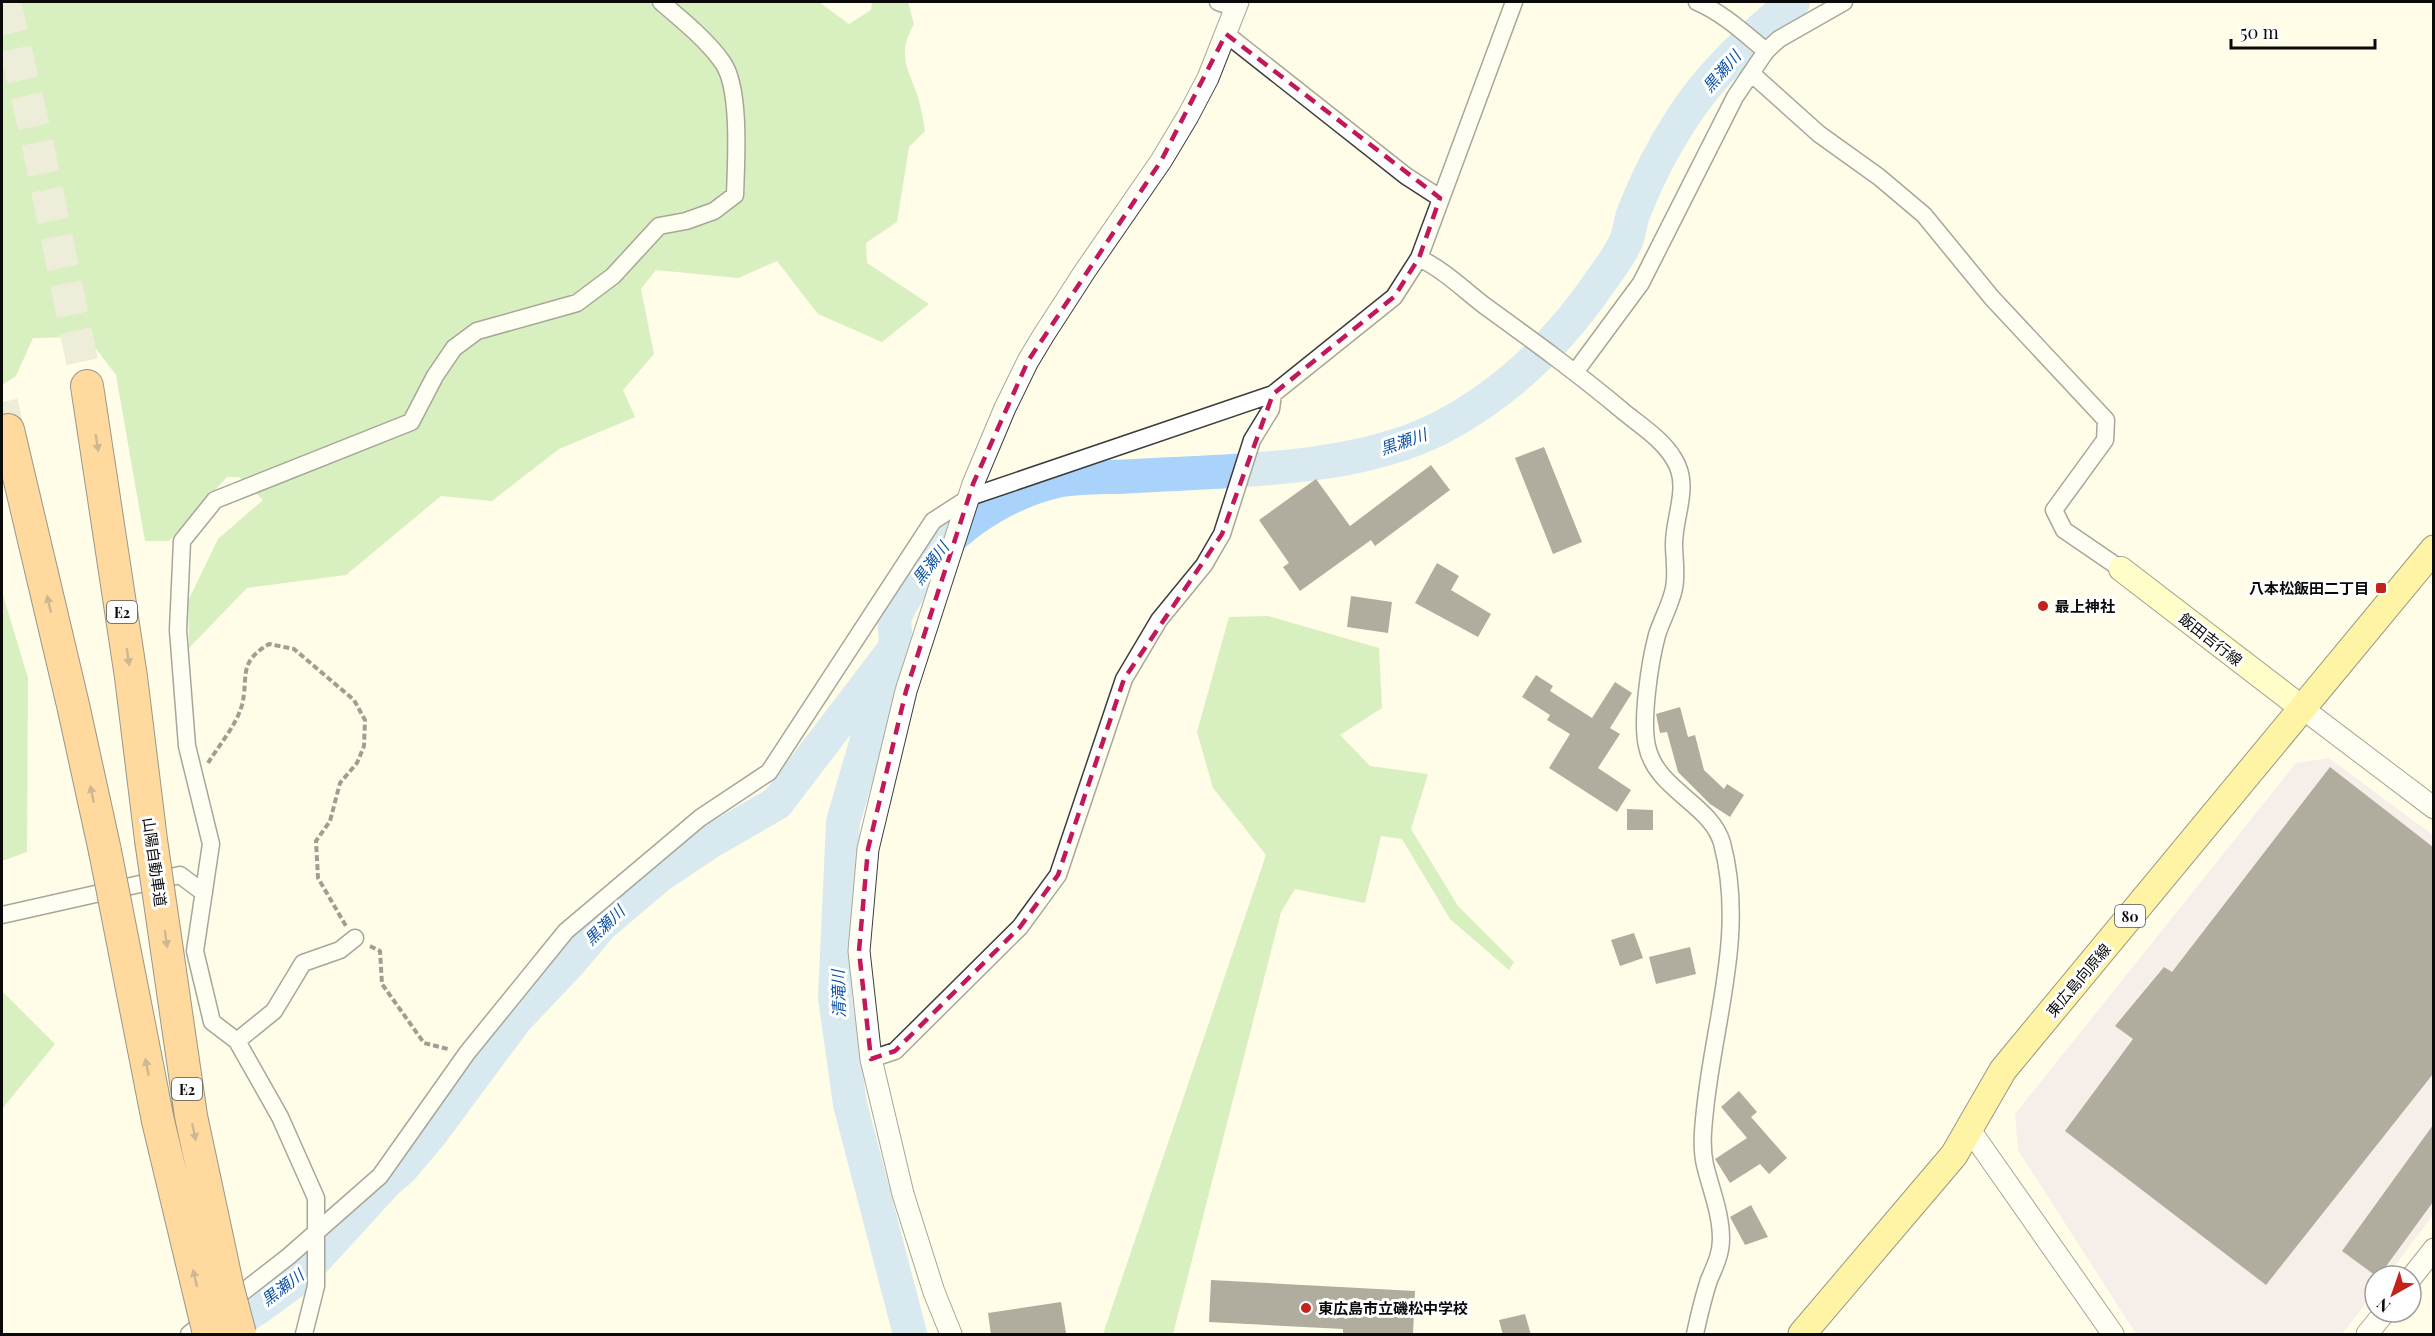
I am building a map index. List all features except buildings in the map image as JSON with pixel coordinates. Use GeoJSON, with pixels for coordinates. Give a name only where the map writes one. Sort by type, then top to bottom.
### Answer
{"type":"FeatureCollection","features":[{"type":"Feature","properties":{"kind":"highway","name":"山陽自動車道"},"geometry":{"type":"LineString","coordinates":[[87,386],[131,677],[151,840],[191,1116],[240,1335]]}},
{"type":"Feature","properties":{"kind":"highway","name":"E2"},"geometry":{"type":"LineString","coordinates":[[8,430],[73,705],[105,851],[158,1121],[209,1335]]}},
{"type":"Feature","properties":{"kind":"main road","name":"東広島向原線"},"geometry":{"type":"LineString","coordinates":[[1803,1335],[1954,1155],[2003,1070],[2433,549]]}},
{"type":"Feature","properties":{"kind":"main road","name":"飯田吉行線"},"geometry":{"type":"LineString","coordinates":[[2121,569],[2302,708]]}},
{"type":"Feature","properties":{"kind":"street"},"geometry":{"type":"LineString","coordinates":[[304,1335],[316,1286],[316,1198],[280,1117],[237,1041],[212,1022],[195,951],[212,844],[188,746],[178,630],[182,541],[215,500],[411,422],[435,376],[454,348],[477,332],[577,303],[613,276],[659,226],[686,221],[714,211],[735,195],[737,145],[731,79],[723,63],[681,18],[661,2]]}},
{"type":"Feature","properties":{"kind":"street"},"geometry":{"type":"LineString","coordinates":[[189,1335],[316,1237],[380,1176],[467,1053],[566,931],[700,818],[769,772],[933,521],[970,498],[1273,394],[1394,297],[1419,258],[1514,2]]}},
{"type":"Feature","properties":{"kind":"street"},"geometry":{"type":"LineString","coordinates":[[1697,2],[1711,8],[1734,24],[1766,51]]}},
{"type":"Feature","properties":{"kind":"street"},"geometry":{"type":"LineString","coordinates":[[1572,368],[1641,284],[1735,97],[1766,51],[1779,39],[1844,2]]}},
{"type":"Feature","properties":{"kind":"street"},"geometry":{"type":"LineString","coordinates":[[951,1335],[934,1292],[903,1194],[872,1059],[859,951],[868,849],[906,691],[973,484],[1005,408],[1028,361],[1084,271],[1161,161],[1198,97],[1226,34],[1230,4]]}},
{"type":"Feature","properties":{"kind":"street"},"geometry":{"type":"LineString","coordinates":[[1226,34],[1406,176],[1440,198]]}},
{"type":"Feature","properties":{"kind":"street"},"geometry":{"type":"LineString","coordinates":[[1751,73],[1819,134],[1879,177],[1924,215],[1992,298],[2106,420],[2105,440],[2054,510],[2064,530],[2121,569]]}},
{"type":"Feature","properties":{"kind":"street"},"geometry":{"type":"LineString","coordinates":[[1419,258],[1437,267],[1483,304],[1572,368],[1659,441],[1675,460],[1683,486],[1674,540],[1674,587],[1657,637],[1644,727],[1647,748],[1654,765],[1668,782],[1713,825],[1721,839],[1730,899],[1731,948],[1706,1106],[1703,1144],[1704,1163],[1720,1222],[1720,1256],[1700,1309],[1695,1335]]}},
{"type":"Feature","properties":{"kind":"street"},"geometry":{"type":"LineString","coordinates":[[872,1059],[895,1051],[1020,927],[1058,875],[1124,679],[1159,620],[1204,565],[1222,534],[1252,440],[1271,409],[1273,394]]}},
{"type":"Feature","properties":{"kind":"street"},"geometry":{"type":"LineString","coordinates":[[2302,708],[2433,808]]}},
{"type":"Feature","properties":{"kind":"street"},"geometry":{"type":"LineString","coordinates":[[2,915],[180,876],[204,893]]}},
{"type":"Feature","properties":{"kind":"street"},"geometry":{"type":"LineString","coordinates":[[237,1041],[274,1011],[303,963],[340,950],[355,938]]}},
{"type":"Feature","properties":{"kind":"street"},"geometry":{"type":"LineString","coordinates":[[1970,1130],[2113,1335]]}},
{"type":"Feature","properties":{"kind":"street"},"geometry":{"type":"LineString","coordinates":[[2422,1264],[2433,1249]]}},
{"type":"Feature","properties":{"kind":"path"},"geometry":{"type":"LineString","coordinates":[[197,780],[232,726],[242,705],[244,673],[255,653],[269,645],[294,649],[354,700],[365,720],[364,746],[357,763],[340,783],[330,821],[316,841],[315,859],[318,878],[339,916],[355,938],[380,951],[382,984],[424,1043],[467,1053]]}},
{"type":"Feature","properties":{"kind":"highlighted area"},"geometry":{"type":"Polygon","coordinates":[[[1226,34],[1440,198],[1419,258],[1394,297],[1273,394],[1222,534],[1124,679],[1058,875],[1020,927],[895,1051],[871,1059],[859,951],[868,849],[906,691],[973,484],[1028,361],[1161,161],[1226,34]]]}},
{"type":"Feature","properties":{"kind":"shaded area"},"geometry":{"type":"Polygon","coordinates":[[[2329,758],[2433,835],[2433,1215],[2396,1264],[2363,1264],[2363,1307],[2342,1334],[2136,1334],[2018,1150],[2015,1114],[2296,763],[2329,758]]]}},
{"type":"Feature","properties":{"kind":"green space"},"geometry":{"type":"Polygon","coordinates":[[[2,2],[819,2],[849,24],[871,10],[872,2],[908,2],[914,24],[906,44],[905,60],[922,113],[925,131],[909,147],[897,222],[866,243],[867,263],[929,304],[882,342],[818,314],[777,261],[738,278],[656,270],[641,289],[654,354],[623,390],[635,417],[559,449],[492,501],[441,496],[346,575],[247,588],[189,648],[188,601],[218,539],[263,500],[239,477],[227,477],[169,541],[145,541],[116,375],[87,337],[33,338],[16,376],[2,385],[2,2]]]}},
{"type":"Feature","properties":{"kind":"green space"},"geometry":{"type":"Polygon","coordinates":[[[2,592],[28,678],[27,852],[2,861],[2,592]]]}},
{"type":"Feature","properties":{"kind":"green space"},"geometry":{"type":"Polygon","coordinates":[[[1268,616],[1379,648],[1382,708],[1340,735],[1370,766],[1428,774],[1411,829],[1458,906],[1514,962],[1509,970],[1450,919],[1402,839],[1381,836],[1365,903],[1295,889],[1281,912],[1173,1334],[1103,1334],[1266,855],[1213,788],[1197,732],[1229,617],[1268,616]]]}},
{"type":"Feature","properties":{"kind":"green space"},"geometry":{"type":"Polygon","coordinates":[[[2,991],[55,1044],[2,1109],[2,991]]]}},
{"type":"Feature","properties":{"kind":"waterway","name":"黒瀬川"},"geometry":{"type":"LineString","coordinates":[[214,1334],[256,1309],[297,1279],[386,1182],[401,1169],[429,1136],[516,1019],[601,925],[660,875],[708,843],[777,803],[893,651],[896,641],[895,617],[904,599],[936,553],[965,525],[1018,494],[1057,481],[1251,470],[1331,461],[1370,453],[1406,442],[1440,428],[1464,414],[1487,399],[1529,365],[1584,304],[1621,252],[1649,177],[1681,120],[1732,56],[1793,2]]}},
{"type":"Feature","properties":{"kind":"waterway","name":"清滝川"},"geometry":{"type":"LineString","coordinates":[[887,671],[843,822],[835,998],[850,1104],[910,1334]]}},
{"type":"Feature","properties":{"kind":"tunnel"},"geometry":{"type":"LineString","coordinates":[[5,2],[36,136],[87,386]]}},
{"type":"Feature","properties":{"kind":"tunnel"},"geometry":{"type":"LineString","coordinates":[[2,402],[8,430]]}},
{"type":"Feature","properties":{"kind":"place","name":"八本松飯田二丁目"},"geometry":{"type":"Point","coordinates":[2381,588]}},
{"type":"Feature","properties":{"kind":"place","name":"最上神社"},"geometry":{"type":"Point","coordinates":[2043,606]}},
{"type":"Feature","properties":{"kind":"place","name":"東広島市立磯松中学校"},"geometry":{"type":"Point","coordinates":[1306,1308]}}]}
